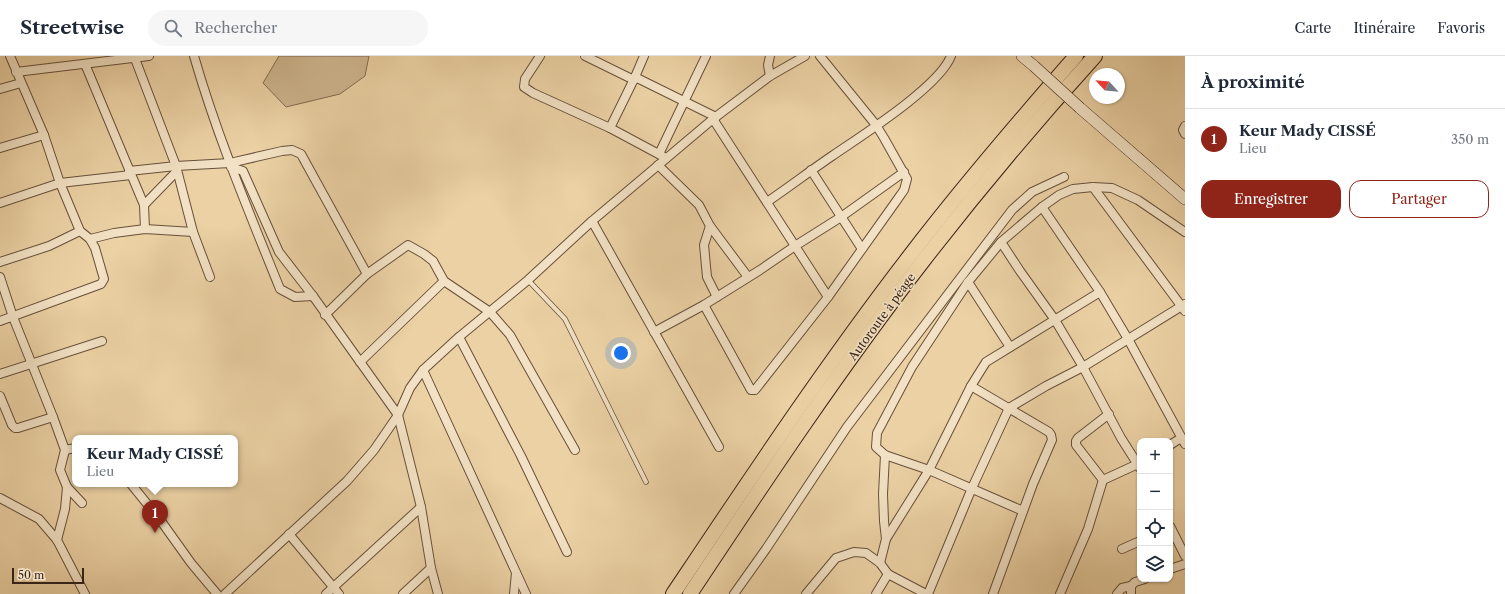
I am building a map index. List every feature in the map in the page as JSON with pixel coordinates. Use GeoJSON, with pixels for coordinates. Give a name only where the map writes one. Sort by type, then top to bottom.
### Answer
{"type":"FeatureCollection","features":[{"type":"Feature","properties":{"kind":"highway"},"geometry":{"type":"LineString","coordinates":[[673,594],[814,385],[906,260],[1004,139],[1076,56]]}},
{"type":"Feature","properties":{"kind":"highway","name":"Autoroute à péage"},"geometry":{"type":"LineString","coordinates":[[690,594],[825,394],[922,262],[983,185],[1046,110],[1095,56]]}},
{"type":"Feature","properties":{"kind":"street"},"geometry":{"type":"LineString","coordinates":[[0,321],[101,284],[104,279],[95,248],[90,239],[80,231],[60,184],[44,135],[10,56]]}},
{"type":"Feature","properties":{"kind":"street"},"geometry":{"type":"LineString","coordinates":[[70,56],[74,64]]}},
{"type":"Feature","properties":{"kind":"street"},"geometry":{"type":"LineString","coordinates":[[16,72],[149,56]]}},
{"type":"Feature","properties":{"kind":"street"},"geometry":{"type":"LineString","coordinates":[[194,56],[206,97],[231,165],[280,289],[295,297],[313,296]]}},
{"type":"Feature","properties":{"kind":"street"},"geometry":{"type":"LineString","coordinates":[[540,56],[525,79],[524,86],[533,93],[610,128],[662,156]]}},
{"type":"Feature","properties":{"kind":"street"},"geometry":{"type":"LineString","coordinates":[[585,56],[599,59],[684,101],[714,118],[828,297]]}},
{"type":"Feature","properties":{"kind":"street"},"geometry":{"type":"LineString","coordinates":[[610,128],[635,78],[644,56]]}},
{"type":"Feature","properties":{"kind":"street"},"geometry":{"type":"LineString","coordinates":[[225,594],[347,481],[374,450],[398,415],[410,388],[423,370],[458,337],[528,280],[592,221],[658,165],[684,101],[706,56]]}},
{"type":"Feature","properties":{"kind":"street"},"geometry":{"type":"LineString","coordinates":[[770,56],[768,65],[770,76]]}},
{"type":"Feature","properties":{"kind":"street"},"geometry":{"type":"LineString","coordinates":[[662,156],[770,76],[805,56]]}},
{"type":"Feature","properties":{"kind":"street"},"geometry":{"type":"LineString","coordinates":[[704,305],[751,390],[753,391],[828,297],[904,190],[907,178],[876,125],[820,56]]}},
{"type":"Feature","properties":{"kind":"street"},"geometry":{"type":"LineString","coordinates":[[767,202],[894,113],[929,84],[948,63],[951,56]]}},
{"type":"Feature","properties":{"kind":"street"},"geometry":{"type":"LineString","coordinates":[[1022,56],[1185,199]]}},
{"type":"Feature","properties":{"kind":"street"},"geometry":{"type":"LineString","coordinates":[[134,57],[177,168],[193,232],[210,277]]}},
{"type":"Feature","properties":{"kind":"street"},"geometry":{"type":"LineString","coordinates":[[85,64],[144,205],[145,229]]}},
{"type":"Feature","properties":{"kind":"street"},"geometry":{"type":"LineString","coordinates":[[0,89],[21,83]]}},
{"type":"Feature","properties":{"kind":"street"},"geometry":{"type":"LineString","coordinates":[[1185,126],[1183,130],[1185,134]]}},
{"type":"Feature","properties":{"kind":"street"},"geometry":{"type":"LineString","coordinates":[[0,148],[44,135]]}},
{"type":"Feature","properties":{"kind":"street"},"geometry":{"type":"LineString","coordinates":[[0,203],[60,184],[130,173],[177,168],[231,165],[282,151],[292,150],[301,154],[367,274]]}},
{"type":"Feature","properties":{"kind":"street"},"geometry":{"type":"LineString","coordinates":[[231,165],[243,171],[279,252],[313,296],[325,315],[398,415],[421,507],[431,568],[438,594]]}},
{"type":"Feature","properties":{"kind":"street"},"geometry":{"type":"LineString","coordinates":[[658,165],[699,205],[710,226],[748,277]]}},
{"type":"Feature","properties":{"kind":"street"},"geometry":{"type":"LineString","coordinates":[[144,205],[177,168]]}},
{"type":"Feature","properties":{"kind":"street"},"geometry":{"type":"LineString","coordinates":[[811,170],[862,249]]}},
{"type":"Feature","properties":{"kind":"street"},"geometry":{"type":"LineString","coordinates":[[654,332],[717,297],[841,217],[904,172]]}},
{"type":"Feature","properties":{"kind":"street"},"geometry":{"type":"LineString","coordinates":[[734,594],[847,427],[1012,210],[1032,192],[1064,177]]}},
{"type":"Feature","properties":{"kind":"street"},"geometry":{"type":"LineString","coordinates":[[806,594],[836,558],[854,552],[866,553],[880,563],[888,574],[927,594],[1008,408],[1083,367],[1184,307],[1094,187]]}},
{"type":"Feature","properties":{"kind":"street"},"geometry":{"type":"LineString","coordinates":[[1023,511],[929,470],[885,455],[876,447],[877,433],[912,367],[968,282],[1001,242],[1058,195],[1072,189],[1094,187],[1112,188],[1138,200],[1185,232]]}},
{"type":"Feature","properties":{"kind":"street"},"geometry":{"type":"LineString","coordinates":[[1042,207],[1100,292],[1128,339],[1183,441],[1173,444]]}},
{"type":"Feature","properties":{"kind":"street"},"geometry":{"type":"LineString","coordinates":[[592,221],[719,446]]}},
{"type":"Feature","properties":{"kind":"street"},"geometry":{"type":"LineString","coordinates":[[710,226],[704,245],[707,277],[717,297]]}},
{"type":"Feature","properties":{"kind":"street"},"geometry":{"type":"LineString","coordinates":[[90,239],[114,233],[145,229],[193,232]]}},
{"type":"Feature","properties":{"kind":"street"},"geometry":{"type":"LineString","coordinates":[[0,262],[49,246],[80,231]]}},
{"type":"Feature","properties":{"kind":"street"},"geometry":{"type":"LineString","coordinates":[[1001,242],[1055,320],[1083,367],[1121,438],[1137,462]]}},
{"type":"Feature","properties":{"kind":"street"},"geometry":{"type":"LineString","coordinates":[[325,315],[367,274],[408,245],[433,261],[444,281],[490,312],[510,335],[575,450]]}},
{"type":"Feature","properties":{"kind":"street"},"geometry":{"type":"LineString","coordinates":[[0,277],[13,317],[65,450],[60,470],[67,487],[82,503]]}},
{"type":"Feature","properties":{"kind":"street"},"geometry":{"type":"LineString","coordinates":[[360,362],[444,281]]}},
{"type":"Feature","properties":{"kind":"street"},"geometry":{"type":"LineString","coordinates":[[968,282],[1010,348]]}},
{"type":"Feature","properties":{"kind":"street"},"geometry":{"type":"LineString","coordinates":[[880,563],[886,539],[929,470],[971,386],[986,362],[1100,292]]}},
{"type":"Feature","properties":{"kind":"street"},"geometry":{"type":"LineString","coordinates":[[458,337],[521,456],[567,552]]}},
{"type":"Feature","properties":{"kind":"street"},"geometry":{"type":"LineString","coordinates":[[0,374],[102,341]]}},
{"type":"Feature","properties":{"kind":"street"},"geometry":{"type":"LineString","coordinates":[[423,370],[526,594]]}},
{"type":"Feature","properties":{"kind":"street"},"geometry":{"type":"LineString","coordinates":[[971,386],[1049,432],[1052,440],[1023,511],[993,594]]}},
{"type":"Feature","properties":{"kind":"street"},"geometry":{"type":"LineString","coordinates":[[0,396],[14,428],[53,417]]}},
{"type":"Feature","properties":{"kind":"street"},"geometry":{"type":"LineString","coordinates":[[1103,480],[1076,445],[1076,441],[1109,414]]}},
{"type":"Feature","properties":{"kind":"street"},"geometry":{"type":"LineString","coordinates":[[65,450],[72,449]]}},
{"type":"Feature","properties":{"kind":"street"},"geometry":{"type":"LineString","coordinates":[[885,455],[883,494],[886,539]]}},
{"type":"Feature","properties":{"kind":"street"},"geometry":{"type":"LineString","coordinates":[[1103,480],[1137,466]]}},
{"type":"Feature","properties":{"kind":"street"},"geometry":{"type":"LineString","coordinates":[[1060,594],[1088,530],[1103,480]]}},
{"type":"Feature","properties":{"kind":"street"},"geometry":{"type":"LineString","coordinates":[[56,540],[65,509],[67,487]]}},
{"type":"Feature","properties":{"kind":"street"},"geometry":{"type":"LineString","coordinates":[[133,487],[161,521],[191,563],[217,594]]}},
{"type":"Feature","properties":{"kind":"street"},"geometry":{"type":"LineString","coordinates":[[0,498],[39,519],[56,540],[85,594]]}},
{"type":"Feature","properties":{"kind":"street"},"geometry":{"type":"LineString","coordinates":[[326,594],[336,591],[421,507]]}},
{"type":"Feature","properties":{"kind":"street"},"geometry":{"type":"LineString","coordinates":[[1173,533],[1185,556]]}},
{"type":"Feature","properties":{"kind":"street"},"geometry":{"type":"LineString","coordinates":[[289,534],[336,591]]}},
{"type":"Feature","properties":{"kind":"street"},"geometry":{"type":"LineString","coordinates":[[1122,549],[1137,542]]}},
{"type":"Feature","properties":{"kind":"street"},"geometry":{"type":"LineString","coordinates":[[1173,569],[1185,564]]}},
{"type":"Feature","properties":{"kind":"street"},"geometry":{"type":"LineString","coordinates":[[403,594],[431,568]]}},
{"type":"Feature","properties":{"kind":"street"},"geometry":{"type":"LineString","coordinates":[[514,594],[516,571]]}},
{"type":"Feature","properties":{"kind":"street"},"geometry":{"type":"LineString","coordinates":[[876,594],[888,574]]}},
{"type":"Feature","properties":{"kind":"street"},"geometry":{"type":"LineString","coordinates":[[1117,594],[1122,588],[1131,590],[1135,582],[1137,581]]}},
{"type":"Feature","properties":{"kind":"lane"},"geometry":{"type":"LineString","coordinates":[[528,280],[565,319],[646,482]]}},
{"type":"Feature","properties":{"kind":"shaded area"},"geometry":{"type":"Polygon","coordinates":[[[279,56],[369,56],[365,76],[340,94],[286,107],[263,83],[279,56]]]}},
{"type":"Feature","properties":{"kind":"place","name":"Keur Mady CISSÉ"},"geometry":{"type":"Point","coordinates":[155,533]}}]}
